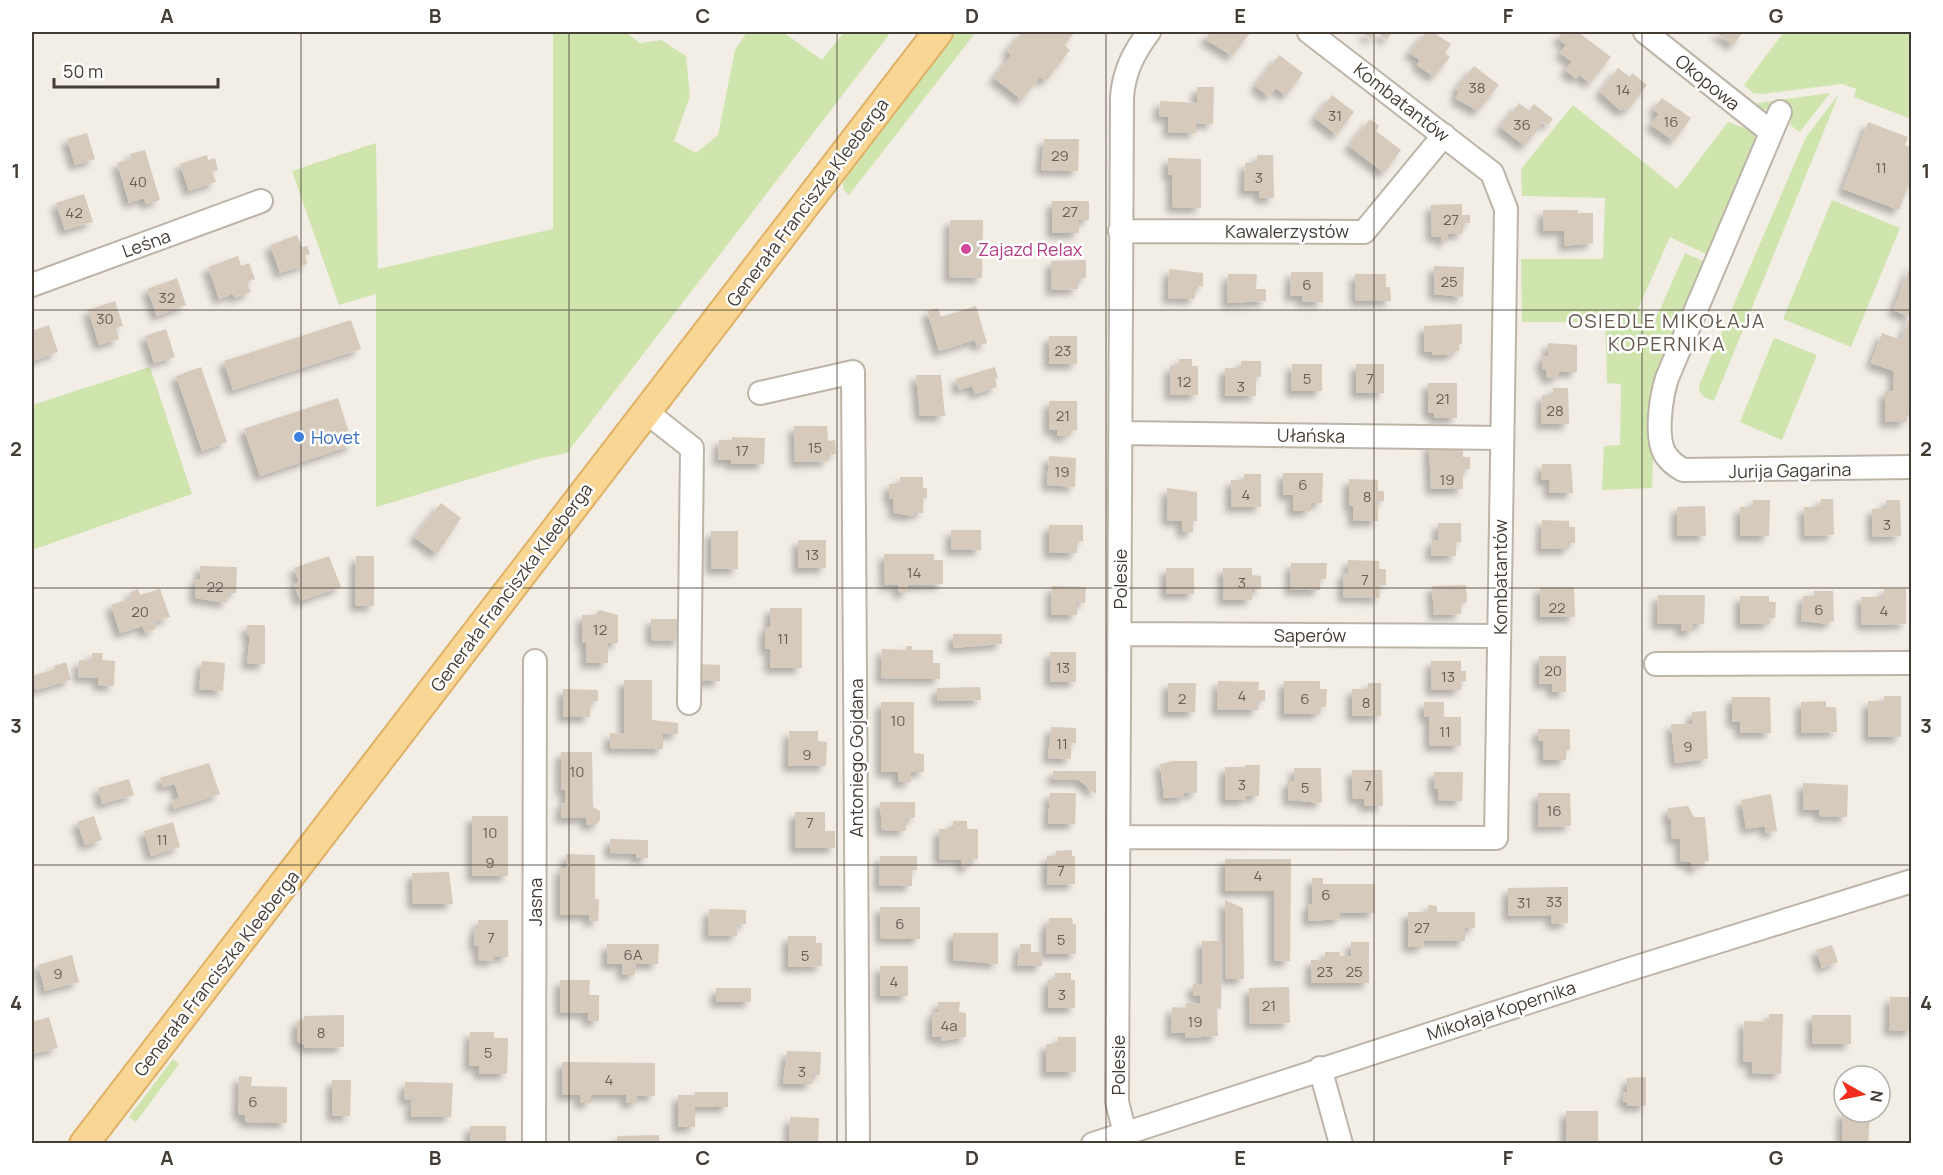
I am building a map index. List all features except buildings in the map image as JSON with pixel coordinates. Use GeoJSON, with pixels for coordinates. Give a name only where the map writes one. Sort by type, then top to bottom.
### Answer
{"type":"FeatureCollection","features":[{"type":"Feature","properties":{"kind":"main road","name":"Generała Franciszka Kleeberga"},"geometry":{"type":"LineString","coordinates":[[84,1143],[645,411],[929,35]]}},
{"type":"Feature","properties":{"kind":"street","name":"Polesie"},"geometry":{"type":"LineString","coordinates":[[1125,1133],[1117,1102],[1120,231],[1123,83],[1132,57],[1149,32]]}},
{"type":"Feature","properties":{"kind":"street","name":"Kombatantów"},"geometry":{"type":"LineString","coordinates":[[1119,837],[1496,838],[1500,438],[1506,209],[1492,173],[1310,32]]}},
{"type":"Feature","properties":{"kind":"street","name":"Okopowa"},"geometry":{"type":"LineString","coordinates":[[1645,32],[1776,122],[1662,394],[1661,439],[1664,453],[1671,462]]}},
{"type":"Feature","properties":{"kind":"street","name":"Kawalerzystów"},"geometry":{"type":"LineString","coordinates":[[1120,231],[1364,232],[1444,135]]}},
{"type":"Feature","properties":{"kind":"street","name":"Leśna"},"geometry":{"type":"LineString","coordinates":[[32,285],[261,201]]}},
{"type":"Feature","properties":{"kind":"street","name":"Antoniego Gojdana"},"geometry":{"type":"LineString","coordinates":[[760,393],[852,372],[858,1143]]}},
{"type":"Feature","properties":{"kind":"street"},"geometry":{"type":"LineString","coordinates":[[645,411],[692,448],[689,703]]}},
{"type":"Feature","properties":{"kind":"street","name":"Ułańska"},"geometry":{"type":"LineString","coordinates":[[1121,433],[1500,438]]}},
{"type":"Feature","properties":{"kind":"street","name":"Jurija Gagarina"},"geometry":{"type":"LineString","coordinates":[[1671,462],[1683,470],[1699,471],[1911,467]]}},
{"type":"Feature","properties":{"kind":"street","name":"Saperów"},"geometry":{"type":"LineString","coordinates":[[1120,634],[1499,636]]}},
{"type":"Feature","properties":{"kind":"street","name":"Jasna"},"geometry":{"type":"LineString","coordinates":[[534,1143],[535,661]]}},
{"type":"Feature","properties":{"kind":"street"},"geometry":{"type":"LineString","coordinates":[[1656,664],[1911,663]]}},
{"type":"Feature","properties":{"kind":"street","name":"Mikołaja Kopernika"},"geometry":{"type":"LineString","coordinates":[[1093,1143],[1320,1068],[1911,881]]}},
{"type":"Feature","properties":{"kind":"street"},"geometry":{"type":"LineString","coordinates":[[1320,1068],[1341,1143]]}},
{"type":"Feature","properties":{"kind":"green space"},"geometry":{"type":"Polygon","coordinates":[[[553,32],[625,32],[640,43],[661,40],[686,56],[690,96],[674,141],[696,153],[718,135],[735,50],[747,32],[783,32],[822,60],[844,32],[891,32],[567,453],[537,459],[376,507],[376,294],[339,305],[292,171],[376,143],[378,269],[553,229],[553,32]]]}},
{"type":"Feature","properties":{"kind":"green space"},"geometry":{"type":"Polygon","coordinates":[[[953,32],[976,32],[849,195],[844,190],[842,180],[902,98],[906,99],[915,88],[914,83],[953,32]]]}},
{"type":"Feature","properties":{"kind":"green space"},"geometry":{"type":"Polygon","coordinates":[[[1784,32],[1911,32],[1911,119],[1854,97],[1856,89],[1842,84],[1762,94],[1753,93],[1744,85],[1784,32]]]}},
{"type":"Feature","properties":{"kind":"green space"},"geometry":{"type":"Polygon","coordinates":[[[1830,93],[1800,132],[1790,125],[1793,108],[1778,102],[1765,110],[1751,104],[1830,93]]]}},
{"type":"Feature","properties":{"kind":"green space"},"geometry":{"type":"Polygon","coordinates":[[[1839,94],[1714,401],[1708,399],[1701,394],[1699,385],[1806,137],[1839,94]]]}},
{"type":"Feature","properties":{"kind":"green space"},"geometry":{"type":"Polygon","coordinates":[[[1573,105],[1677,189],[1728,122],[1753,131],[1757,142],[1710,256],[1670,237],[1638,309],[1652,316],[1654,312],[1658,314],[1685,253],[1708,263],[1656,381],[1652,488],[1602,490],[1604,446],[1620,445],[1621,384],[1607,383],[1605,322],[1522,322],[1521,259],[1603,259],[1605,198],[1522,196],[1521,169],[1573,105]]]}},
{"type":"Feature","properties":{"kind":"green space"},"geometry":{"type":"Polygon","coordinates":[[[1832,200],[1900,228],[1851,347],[1783,319],[1832,200]]]}},
{"type":"Feature","properties":{"kind":"green space"},"geometry":{"type":"Polygon","coordinates":[[[1774,338],[1817,355],[1782,440],[1740,422],[1774,338]]]}},
{"type":"Feature","properties":{"kind":"green space"},"geometry":{"type":"Polygon","coordinates":[[[150,367],[192,494],[32,550],[32,405],[150,367]]]}},
{"type":"Feature","properties":{"kind":"green space"},"geometry":{"type":"Polygon","coordinates":[[[173,1059],[179,1064],[136,1122],[129,1117],[173,1059]]]}},
{"type":"Feature","properties":{"kind":"place","name":"Zajazd Relax"},"geometry":{"type":"Point","coordinates":[966,249]}},
{"type":"Feature","properties":{"kind":"place","name":"Hovet"},"geometry":{"type":"Point","coordinates":[299,437]}},
{"type":"Feature","properties":{"kind":"district","name":"OSIEDLE MIKOŁAJA KOPERNIKA"},"geometry":{"type":"Point","coordinates":[1667,332]}}]}
